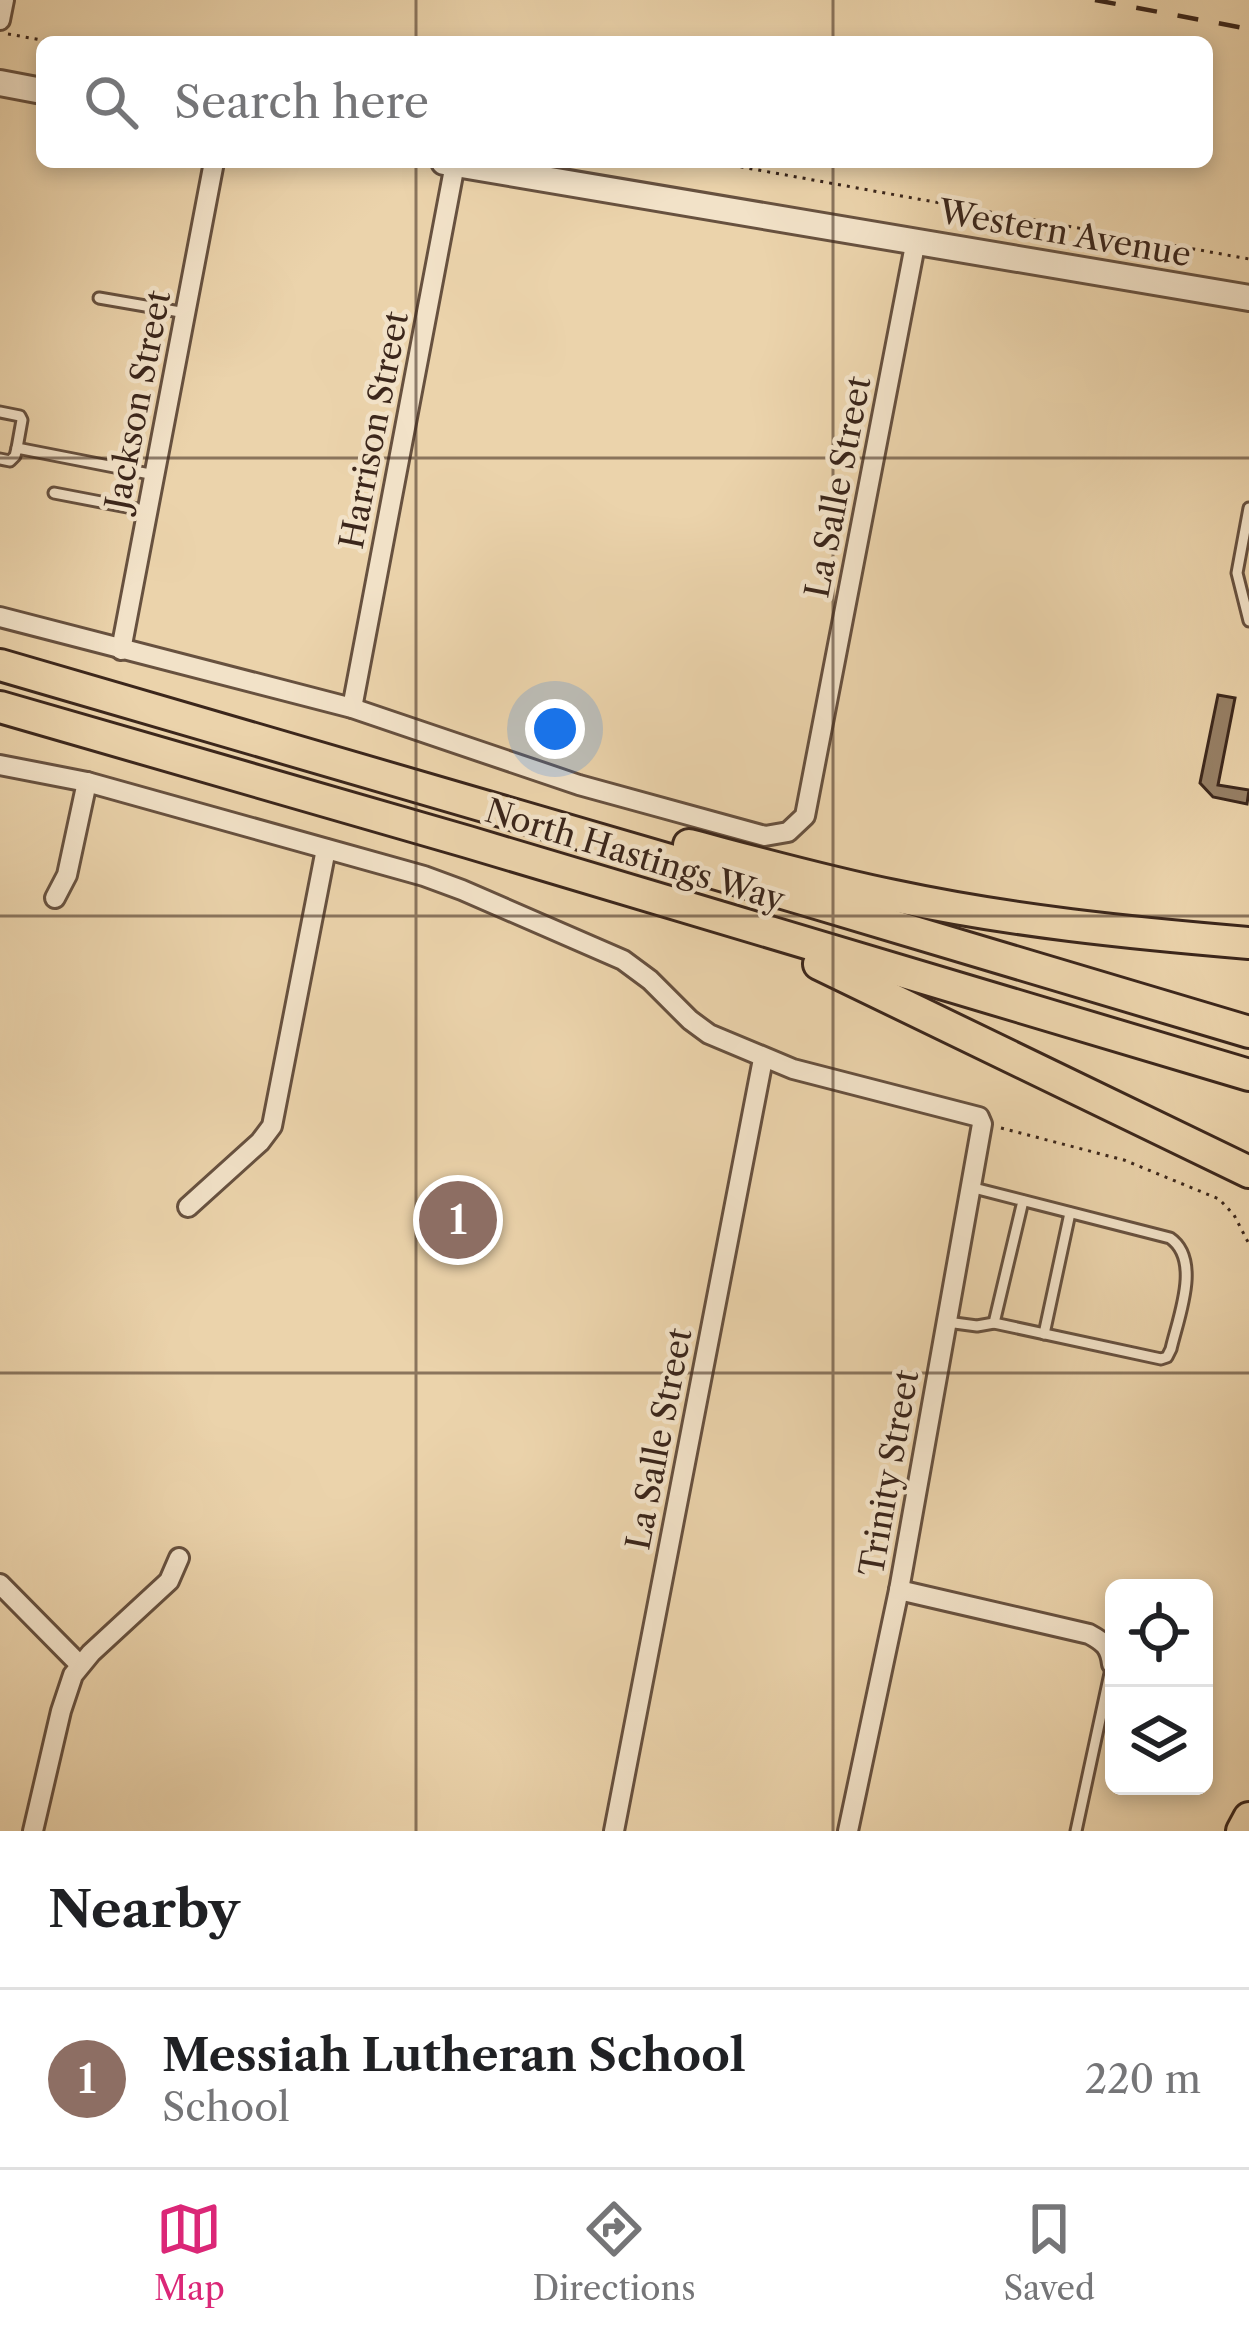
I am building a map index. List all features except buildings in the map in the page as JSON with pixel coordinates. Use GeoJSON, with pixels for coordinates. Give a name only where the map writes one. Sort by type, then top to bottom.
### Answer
{"type":"FeatureCollection","features":[{"type":"Feature","properties":{"kind":"main road","name":"North Hastings Way"},"geometry":{"type":"LineString","coordinates":[[0,665],[1249,1032]]}},
{"type":"Feature","properties":{"kind":"main road"},"geometry":{"type":"LineString","coordinates":[[141,705],[892,896],[1102,930],[1249,943]]}},
{"type":"Feature","properties":{"kind":"main road","name":"North Hastings Way"},"geometry":{"type":"LineString","coordinates":[[0,707],[1249,1075]]}},
{"type":"Feature","properties":{"kind":"main road"},"geometry":{"type":"LineString","coordinates":[[468,842],[838,971],[1249,1172]]}},
{"type":"Feature","properties":{"kind":"main road"},"geometry":{"type":"LineString","coordinates":[[1242,1831],[1249,1818]]}},
{"type":"Feature","properties":{"kind":"street"},"geometry":{"type":"LineString","coordinates":[[4,0],[6,27]]}},
{"type":"Feature","properties":{"kind":"street"},"geometry":{"type":"LineString","coordinates":[[0,83],[36,90]]}},
{"type":"Feature","properties":{"kind":"street","name":"Jackson Street"},"geometry":{"type":"LineString","coordinates":[[121,650],[213,168]]}},
{"type":"Feature","properties":{"kind":"street","name":"Harrison Street"},"geometry":{"type":"LineString","coordinates":[[352,708],[449,168]]}},
{"type":"Feature","properties":{"kind":"street","name":"Western Avenue"},"geometry":{"type":"LineString","coordinates":[[480,168],[1248,294]]}},
{"type":"Feature","properties":{"kind":"street","name":"La Salle Street"},"geometry":{"type":"LineString","coordinates":[[352,708],[579,785],[765,836],[788,832],[806,816],[916,240]]}},
{"type":"Feature","properties":{"kind":"street"},"geometry":{"type":"LineString","coordinates":[[0,617],[352,708]]}},
{"type":"Feature","properties":{"kind":"street"},"geometry":{"type":"LineString","coordinates":[[0,765],[87,782],[462,890],[623,960],[689,1020],[763,1059],[976,1114],[982,1124]]}},
{"type":"Feature","properties":{"kind":"street"},"geometry":{"type":"LineString","coordinates":[[55,898],[67,875],[87,782]]}},
{"type":"Feature","properties":{"kind":"street"},"geometry":{"type":"LineString","coordinates":[[188,1207],[272,1126],[326,849]]}},
{"type":"Feature","properties":{"kind":"street","name":"La Salle Street"},"geometry":{"type":"LineString","coordinates":[[614,1831],[763,1059]]}},
{"type":"Feature","properties":{"kind":"street","name":"Trinity Street"},"geometry":{"type":"LineString","coordinates":[[848,1831],[899,1590],[982,1124]]}},
{"type":"Feature","properties":{"kind":"street"},"geometry":{"type":"LineString","coordinates":[[33,1831],[68,1686],[80,1664],[169,1581],[179,1558]]}},
{"type":"Feature","properties":{"kind":"street"},"geometry":{"type":"LineString","coordinates":[[0,1584],[80,1664]]}},
{"type":"Feature","properties":{"kind":"street"},"geometry":{"type":"LineString","coordinates":[[899,1590],[1089,1634],[1105,1644]]}},
{"type":"Feature","properties":{"kind":"lane"},"geometry":{"type":"LineString","coordinates":[[99,298],[186,313]]}},
{"type":"Feature","properties":{"kind":"lane"},"geometry":{"type":"LineString","coordinates":[[0,412],[22,420],[15,456],[10,461],[0,459]]}},
{"type":"Feature","properties":{"kind":"lane"},"geometry":{"type":"LineString","coordinates":[[17,448],[155,475]]}},
{"type":"Feature","properties":{"kind":"lane"},"geometry":{"type":"LineString","coordinates":[[54,493],[148,511]]}},
{"type":"Feature","properties":{"kind":"lane"},"geometry":{"type":"LineString","coordinates":[[1249,508],[1237,573],[1249,621]]}},
{"type":"Feature","properties":{"kind":"lane"},"geometry":{"type":"LineString","coordinates":[[946,1322],[994,1323],[1161,1359],[1171,1349],[1183,1293],[1184,1253],[1170,1238],[970,1187]]}},
{"type":"Feature","properties":{"kind":"lane"},"geometry":{"type":"LineString","coordinates":[[994,1323],[1023,1201]]}},
{"type":"Feature","properties":{"kind":"lane"},"geometry":{"type":"LineString","coordinates":[[1044,1334],[1070,1213]]}},
{"type":"Feature","properties":{"kind":"lane"},"geometry":{"type":"LineString","coordinates":[[1076,1831],[1107,1687]]}},
{"type":"Feature","properties":{"kind":"path"},"geometry":{"type":"LineString","coordinates":[[6,27],[36,37]]}},
{"type":"Feature","properties":{"kind":"path"},"geometry":{"type":"LineString","coordinates":[[747,168],[1249,259]]}},
{"type":"Feature","properties":{"kind":"path"},"geometry":{"type":"LineString","coordinates":[[982,1124],[1110,1155],[1207,1193],[1229,1208],[1249,1244]]}},
{"type":"Feature","properties":{"kind":"railway"},"geometry":{"type":"LineString","coordinates":[[1095,0],[1249,29]]}},
{"type":"Feature","properties":{"kind":"place","name":"Messiah Lutheran School"},"geometry":{"type":"Point","coordinates":[458,1220]}}]}
